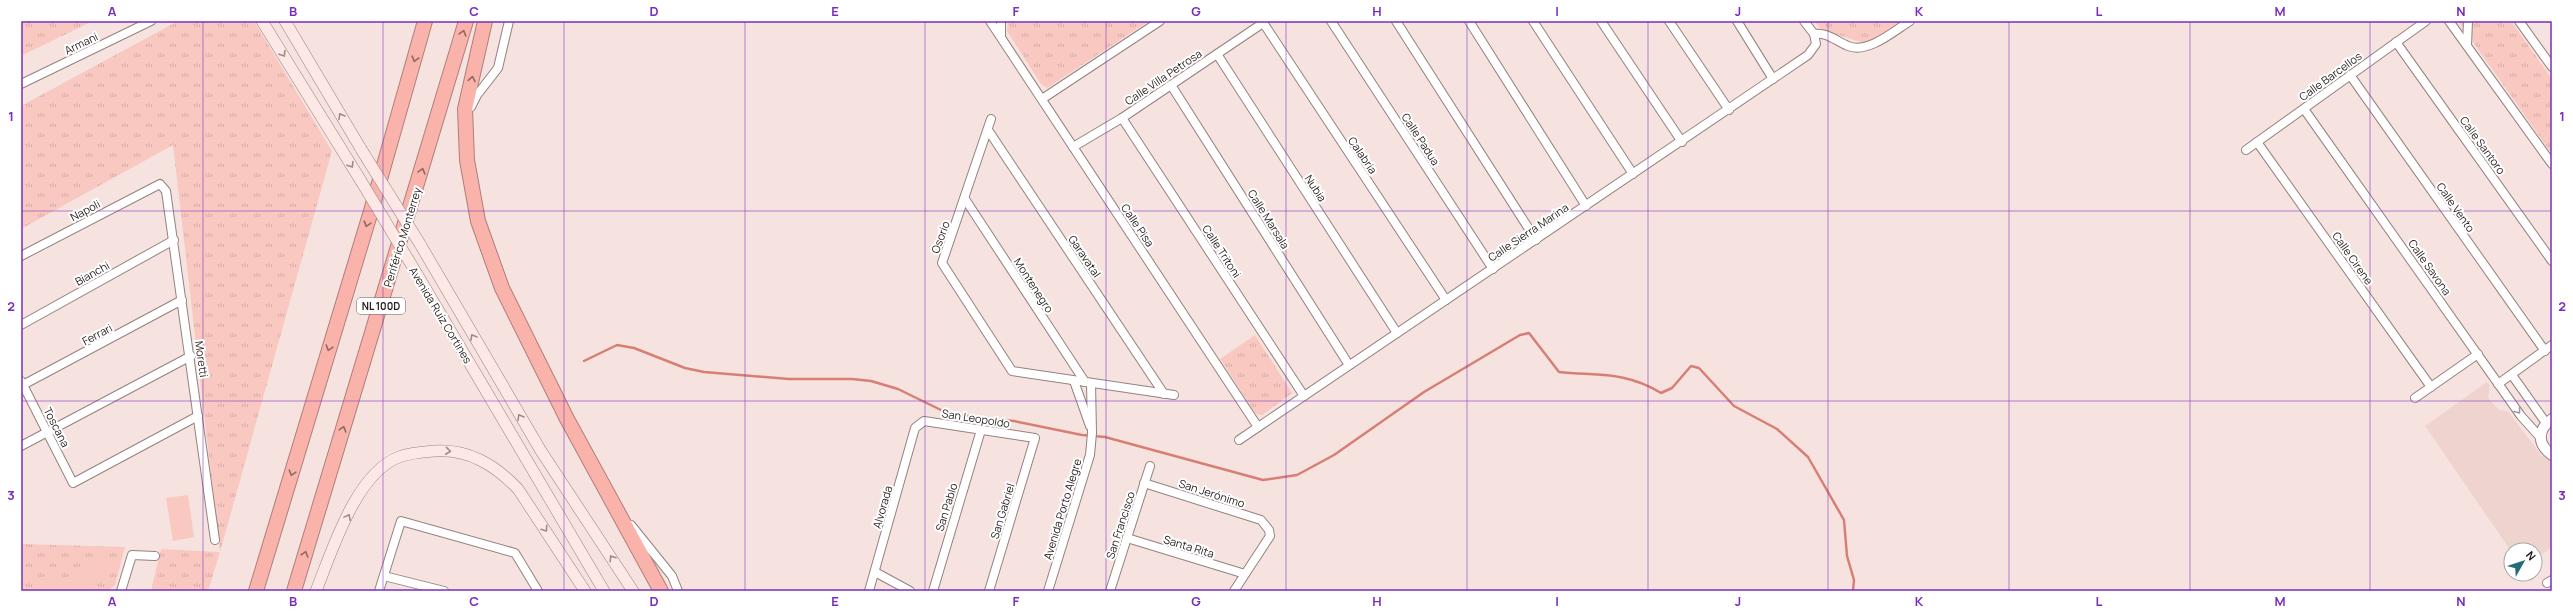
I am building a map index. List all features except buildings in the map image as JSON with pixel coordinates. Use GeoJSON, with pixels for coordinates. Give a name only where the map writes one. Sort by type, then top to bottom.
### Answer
{"type":"FeatureCollection","features":[{"type":"Feature","properties":{"kind":"highway","name":"NL 100D"},"geometry":{"type":"LineString","coordinates":[[256,591],[367,224],[425,21]]}},
{"type":"Feature","properties":{"kind":"highway","name":"Periférico Monterrey"},"geometry":{"type":"LineString","coordinates":[[294,591],[466,21]]}},
{"type":"Feature","properties":{"kind":"highway"},"geometry":{"type":"LineString","coordinates":[[485,21],[465,109],[467,160],[478,221],[502,288],[567,419],[615,504],[660,591]]}},
{"type":"Feature","properties":{"kind":"main road","name":"Avenida Ruíz Cortines"},"geometry":{"type":"LineString","coordinates":[[262,21],[417,274],[604,591]]}},
{"type":"Feature","properties":{"kind":"main road","name":"Avenida Ruíz Cortines"},"geometry":{"type":"LineString","coordinates":[[285,21],[361,150],[420,244],[541,451],[633,591]]}},
{"type":"Feature","properties":{"kind":"main road"},"geometry":{"type":"LineString","coordinates":[[316,591],[346,520],[362,490],[381,468],[399,457],[441,451],[462,453],[474,457],[487,462],[504,474],[518,489],[585,591]]}},
{"type":"Feature","properties":{"kind":"street","name":"Armani"},"geometry":{"type":"LineString","coordinates":[[21,84],[151,21]]}},
{"type":"Feature","properties":{"kind":"street"},"geometry":{"type":"LineString","coordinates":[[509,21],[498,68],[471,104],[472,173],[488,247],[567,419]]}},
{"type":"Feature","properties":{"kind":"street","name":"Calle Pisa"},"geometry":{"type":"LineString","coordinates":[[990,21],[1258,427]]}},
{"type":"Feature","properties":{"kind":"street"},"geometry":{"type":"LineString","coordinates":[[1001,21],[1001,36]]}},
{"type":"Feature","properties":{"kind":"street"},"geometry":{"type":"LineString","coordinates":[[1042,99],[1160,21]]}},
{"type":"Feature","properties":{"kind":"street","name":"Calle Padua"},"geometry":{"type":"LineString","coordinates":[[1331,21],[1493,269]]}},
{"type":"Feature","properties":{"kind":"street"},"geometry":{"type":"LineString","coordinates":[[1396,21],[1536,240]]}},
{"type":"Feature","properties":{"kind":"street"},"geometry":{"type":"LineString","coordinates":[[1469,21],[1586,206]]}},
{"type":"Feature","properties":{"kind":"street"},"geometry":{"type":"LineString","coordinates":[[1533,21],[1633,174]]}},
{"type":"Feature","properties":{"kind":"street"},"geometry":{"type":"LineString","coordinates":[[1601,21],[1682,142]]}},
{"type":"Feature","properties":{"kind":"street"},"geometry":{"type":"LineString","coordinates":[[1669,21],[1729,110]]}},
{"type":"Feature","properties":{"kind":"street"},"geometry":{"type":"LineString","coordinates":[[1737,21],[1773,79]]}},
{"type":"Feature","properties":{"kind":"street"},"geometry":{"type":"LineString","coordinates":[[1804,21],[1814,34],[1825,34],[1848,46],[1859,48],[1873,43],[1910,21]]}},
{"type":"Feature","properties":{"kind":"street","name":"Calle Barcellos"},"geometry":{"type":"LineString","coordinates":[[2246,150],[2426,21]]}},
{"type":"Feature","properties":{"kind":"street"},"geometry":{"type":"LineString","coordinates":[[2449,21],[2552,164]]}},
{"type":"Feature","properties":{"kind":"street"},"geometry":{"type":"LineString","coordinates":[[2467,45],[2468,21]]}},
{"type":"Feature","properties":{"kind":"street"},"geometry":{"type":"LineString","coordinates":[[2519,21],[2552,67]]}},
{"type":"Feature","properties":{"kind":"street","name":"Calle Villa Petrosa"},"geometry":{"type":"LineString","coordinates":[[1073,147],[1122,118],[1262,22]]}},
{"type":"Feature","properties":{"kind":"street","name":"Calabria"},"geometry":{"type":"LineString","coordinates":[[1262,22],[1446,300]]}},
{"type":"Feature","properties":{"kind":"street","name":"Calle Sierra Marina"},"geometry":{"type":"LineString","coordinates":[[1239,440],[1682,142],[1773,79],[1812,51],[1816,44],[1814,34]]}},
{"type":"Feature","properties":{"kind":"street","name":"Calle Santoro"},"geometry":{"type":"LineString","coordinates":[[2396,42],[2552,261]]}},
{"type":"Feature","properties":{"kind":"street","name":"Nubia"},"geometry":{"type":"LineString","coordinates":[[1217,54],[1397,334]]}},
{"type":"Feature","properties":{"kind":"street","name":"Calle Vento"},"geometry":{"type":"LineString","coordinates":[[2350,75],[2544,351]]}},
{"type":"Feature","properties":{"kind":"street","name":"Calle Marsala"},"geometry":{"type":"LineString","coordinates":[[1171,85],[1349,365]]}},
{"type":"Feature","properties":{"kind":"street","name":"Calle Savona"},"geometry":{"type":"LineString","coordinates":[[2304,109],[2498,384],[2521,416],[2539,436]]}},
{"type":"Feature","properties":{"kind":"street","name":"Calle Tritoni"},"geometry":{"type":"LineString","coordinates":[[1122,118],[1304,396]]}},
{"type":"Feature","properties":{"kind":"street","name":"Osorio"},"geometry":{"type":"LineString","coordinates":[[991,119],[965,200],[942,263],[1012,371],[1074,381]]}},
{"type":"Feature","properties":{"kind":"street","name":"Garavatal"},"geometry":{"type":"LineString","coordinates":[[988,130],[1164,394]]}},
{"type":"Feature","properties":{"kind":"street","name":"Calle Cirene"},"geometry":{"type":"LineString","coordinates":[[2257,142],[2431,387]]}},
{"type":"Feature","properties":{"kind":"street","name":"Moretti"},"geometry":{"type":"LineString","coordinates":[[160,184],[166,191],[174,240],[215,540]]}},
{"type":"Feature","properties":{"kind":"street","name":"Napoli"},"geometry":{"type":"LineString","coordinates":[[21,256],[160,184]]}},
{"type":"Feature","properties":{"kind":"street","name":"Montenegro"},"geometry":{"type":"LineString","coordinates":[[965,200],[1088,383]]}},
{"type":"Feature","properties":{"kind":"street","name":"Bianchi"},"geometry":{"type":"LineString","coordinates":[[21,325],[174,240]]}},
{"type":"Feature","properties":{"kind":"street","name":"Ferrari"},"geometry":{"type":"LineString","coordinates":[[22,384],[182,300]]}},
{"type":"Feature","properties":{"kind":"street"},"geometry":{"type":"LineString","coordinates":[[2498,384],[2552,346]]}},
{"type":"Feature","properties":{"kind":"street"},"geometry":{"type":"LineString","coordinates":[[2415,398],[2478,354]]}},
{"type":"Feature","properties":{"kind":"street"},"geometry":{"type":"LineString","coordinates":[[21,446],[191,356]]}},
{"type":"Feature","properties":{"kind":"street"},"geometry":{"type":"LineString","coordinates":[[2512,375],[2549,421],[2539,436],[2549,452]]}},
{"type":"Feature","properties":{"kind":"street"},"geometry":{"type":"LineString","coordinates":[[1092,433],[1074,381],[1174,395]]}},
{"type":"Feature","properties":{"kind":"street","name":"Avenida Porto Alegre"},"geometry":{"type":"LineString","coordinates":[[1048,591],[1090,455],[1092,433],[1088,383]]}},
{"type":"Feature","properties":{"kind":"street","name":"Toscana"},"geometry":{"type":"LineString","coordinates":[[22,384],[73,483],[198,416]]}},
{"type":"Feature","properties":{"kind":"street","name":"San Leopoldo"},"geometry":{"type":"LineString","coordinates":[[915,428],[924,421],[1035,438]]}},
{"type":"Feature","properties":{"kind":"street","name":"Alvorada"},"geometry":{"type":"LineString","coordinates":[[869,591],[915,428]]}},
{"type":"Feature","properties":{"kind":"street","name":"San Pablo"},"geometry":{"type":"LineString","coordinates":[[933,591],[981,430]]}},
{"type":"Feature","properties":{"kind":"street","name":"San Gabriel"},"geometry":{"type":"LineString","coordinates":[[989,591],[1035,438]]}},
{"type":"Feature","properties":{"kind":"street","name":"San Francisco"},"geometry":{"type":"LineString","coordinates":[[1110,591],[1150,466]]}},
{"type":"Feature","properties":{"kind":"street","name":"San Jerónimo"},"geometry":{"type":"LineString","coordinates":[[1144,483],[1261,520],[1269,530],[1270,536],[1245,574]]}},
{"type":"Feature","properties":{"kind":"street"},"geometry":{"type":"LineString","coordinates":[[615,504],[672,576],[678,591]]}},
{"type":"Feature","properties":{"kind":"street"},"geometry":{"type":"LineString","coordinates":[[379,591],[401,521],[515,554],[538,591]]}},
{"type":"Feature","properties":{"kind":"street","name":"Santa Rita"},"geometry":{"type":"LineString","coordinates":[[1127,538],[1245,574]]}},
{"type":"Feature","properties":{"kind":"street"},"geometry":{"type":"LineString","coordinates":[[121,591],[132,555],[154,556]]}},
{"type":"Feature","properties":{"kind":"street"},"geometry":{"type":"LineString","coordinates":[[875,572],[910,591]]}},
{"type":"Feature","properties":{"kind":"street"},"geometry":{"type":"LineString","coordinates":[[1234,591],[1245,574]]}},
{"type":"Feature","properties":{"kind":"street"},"geometry":{"type":"LineString","coordinates":[[384,576],[444,591]]}},
{"type":"Feature","properties":{"kind":"shaded area"},"geometry":{"type":"Polygon","coordinates":[[[2487,382],[2490,385],[2488,398],[2499,410],[2508,411],[2541,455],[2552,462],[2552,547],[2543,553],[2543,542],[2505,542],[2425,426],[2487,382]]]}},
{"type":"Feature","properties":{"kind":"green space"},"geometry":{"type":"Polygon","coordinates":[[[21,21],[93,21],[21,56],[21,21]]]}},
{"type":"Feature","properties":{"kind":"green space"},"geometry":{"type":"Polygon","coordinates":[[[178,21],[254,21],[332,151],[220,552],[173,145],[21,229],[21,106],[178,21]]]}},
{"type":"Feature","properties":{"kind":"green space"},"geometry":{"type":"Polygon","coordinates":[[[1008,21],[1149,21],[1047,88],[1041,84],[1007,31],[1008,21]]]}},
{"type":"Feature","properties":{"kind":"green space"},"geometry":{"type":"Polygon","coordinates":[[[1814,21],[1903,21],[1871,45],[1822,30],[1814,21]]]}},
{"type":"Feature","properties":{"kind":"green space"},"geometry":{"type":"Polygon","coordinates":[[[2458,21],[2511,21],[2552,79],[2552,154],[2458,21]]]}},
{"type":"Feature","properties":{"kind":"green space"},"geometry":{"type":"Polygon","coordinates":[[[1255,335],[1292,393],[1262,415],[1256,414],[1220,359],[1255,335]]]}},
{"type":"Feature","properties":{"kind":"green space"},"geometry":{"type":"Polygon","coordinates":[[[188,495],[194,537],[173,541],[166,498],[188,495]]]}},
{"type":"Feature","properties":{"kind":"green space"},"geometry":{"type":"Polygon","coordinates":[[[21,544],[125,547],[115,585],[109,590],[21,591],[21,544]]]}},
{"type":"Feature","properties":{"kind":"green space"},"geometry":{"type":"Polygon","coordinates":[[[161,549],[220,552],[208,591],[151,591],[161,549]]]}},
{"type":"Feature","properties":{"kind":"green space"},"geometry":{"type":"Polygon","coordinates":[[[104,559],[111,579],[76,591],[68,570],[104,559]]]}},
{"type":"Feature","properties":{"kind":"green space"},"geometry":{"type":"Polygon","coordinates":[[[48,573],[62,591],[27,591],[48,573]]]}},
{"type":"Feature","properties":{"kind":"waterway"},"geometry":{"type":"LineString","coordinates":[[584,361],[617,345],[634,348],[685,368],[704,372],[789,379],[852,379],[871,381],[898,389],[941,410],[959,415],[1014,421],[1082,435],[1105,437],[1263,480],[1297,475],[1334,455],[1424,392],[1520,335],[1529,333],[1559,372],[1623,378],[1636,381],[1661,393],[1672,388],[1691,366],[1699,368],[1734,406],[1777,429],[1808,457],[1844,520],[1847,556],[1854,580],[1853,591]]}}]}
